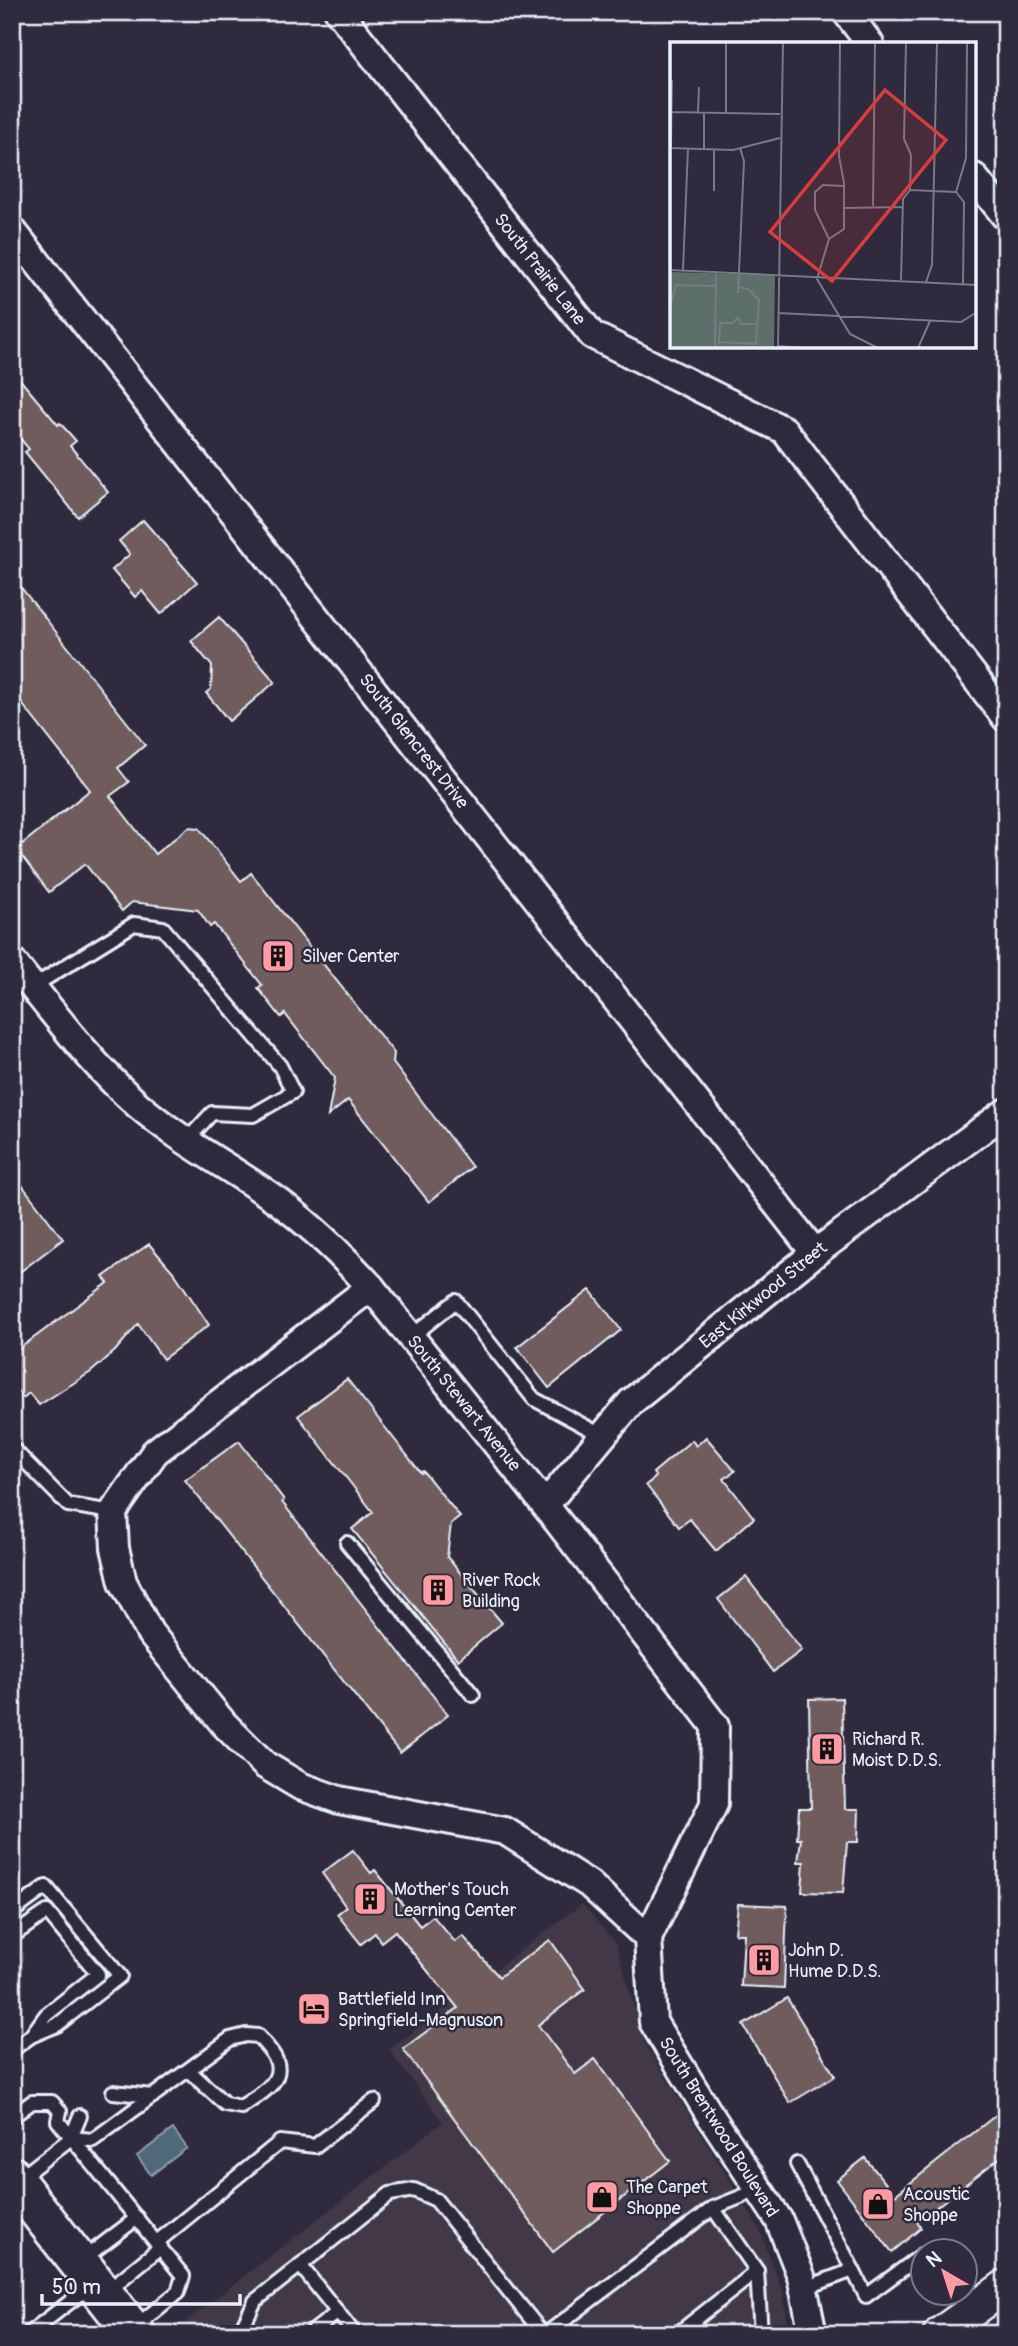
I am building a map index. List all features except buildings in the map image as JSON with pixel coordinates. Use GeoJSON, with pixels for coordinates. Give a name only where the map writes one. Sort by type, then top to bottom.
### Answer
{"type":"FeatureCollection","features":[{"type":"Feature","properties":{"kind":"main road"},"geometry":{"type":"LineString","coordinates":[[14,2180],[133,2332]]}},
{"type":"Feature","properties":{"kind":"street","name":"South Prairie Lane"},"geometry":{"type":"LineString","coordinates":[[339,12],[592,335],[784,430],[1006,718]]}},
{"type":"Feature","properties":{"kind":"street"},"geometry":{"type":"LineString","coordinates":[[846,12],[868,42]]}},
{"type":"Feature","properties":{"kind":"street"},"geometry":{"type":"LineString","coordinates":[[976,180],[1006,217]]}},
{"type":"Feature","properties":{"kind":"street","name":"South Glencrest Drive"},"geometry":{"type":"LineString","coordinates":[[12,230],[815,1252]]}},
{"type":"Feature","properties":{"kind":"street","name":"South Stewart Avenue"},"geometry":{"type":"LineString","coordinates":[[12,961],[101,1069],[138,1105],[186,1141],[276,1200],[311,1226],[341,1254],[371,1287],[545,1504],[715,1726],[714,1804],[648,1938]]}},
{"type":"Feature","properties":{"kind":"street","name":"East Kirkwood Street"},"geometry":{"type":"LineString","coordinates":[[545,1504],[631,1402],[815,1252],[1006,1112]]}},
{"type":"Feature","properties":{"kind":"street"},"geometry":{"type":"LineString","coordinates":[[371,1287],[155,1452],[113,1512],[115,1548],[123,1582],[150,1633],[224,1724],[265,1765],[300,1786],[339,1800],[505,1831],[589,1884],[648,1938]]}},
{"type":"Feature","properties":{"kind":"street","name":"South Brentwood Boulevard"},"geometry":{"type":"LineString","coordinates":[[648,1938],[653,2021],[779,2220],[800,2276],[813,2334]]}},
{"type":"Feature","properties":{"kind":"street"},"geometry":{"type":"LineString","coordinates":[[940,2334],[1006,2286]]}},
{"type":"Feature","properties":{"kind":"lane"},"geometry":{"type":"LineString","coordinates":[[32,987],[134,924],[163,928],[280,1066],[293,1092],[253,1115],[212,1113],[186,1141]]}},
{"type":"Feature","properties":{"kind":"lane"},"geometry":{"type":"LineString","coordinates":[[411,1337],[456,1301],[534,1399],[603,1436]]}},
{"type":"Feature","properties":{"kind":"lane"},"geometry":{"type":"LineString","coordinates":[[12,1448],[68,1505],[113,1512]]}},
{"type":"Feature","properties":{"kind":"lane"},"geometry":{"type":"LineString","coordinates":[[347,1542],[473,1695]]}},
{"type":"Feature","properties":{"kind":"lane"},"geometry":{"type":"LineString","coordinates":[[12,1912],[46,1887],[120,1976],[57,2025],[31,2036],[12,2050]]}},
{"type":"Feature","properties":{"kind":"lane"},"geometry":{"type":"LineString","coordinates":[[12,1936],[47,1912],[98,1975],[46,2015],[31,2036]]}},
{"type":"Feature","properties":{"kind":"lane"},"geometry":{"type":"LineString","coordinates":[[71,2138],[93,2140],[230,2039],[246,2035],[258,2036],[276,2059],[278,2071],[274,2083],[241,2107],[225,2104],[188,2070]]}},
{"type":"Feature","properties":{"kind":"lane"},"geometry":{"type":"LineString","coordinates":[[113,2092],[153,2096]]}},
{"type":"Feature","properties":{"kind":"lane"},"geometry":{"type":"LineString","coordinates":[[28,2334],[93,2279],[159,2244],[280,2142],[316,2146],[374,2101]]}},
{"type":"Feature","properties":{"kind":"lane"},"geometry":{"type":"LineString","coordinates":[[12,2118],[32,2102],[52,2102],[60,2111],[58,2121],[183,2276],[183,2284],[178,2292],[133,2332]]}},
{"type":"Feature","properties":{"kind":"lane"},"geometry":{"type":"LineString","coordinates":[[14,2180],[71,2138],[80,2116]]}},
{"type":"Feature","properties":{"kind":"lane"},"geometry":{"type":"LineString","coordinates":[[797,2164],[866,2296],[909,2265]]}},
{"type":"Feature","properties":{"kind":"lane"},"geometry":{"type":"LineString","coordinates":[[240,2333],[255,2301],[390,2194],[414,2190],[436,2200],[544,2334],[713,2208],[758,2190]]}},
{"type":"Feature","properties":{"kind":"lane"},"geometry":{"type":"LineString","coordinates":[[713,2208],[758,2271],[761,2334]]}},
{"type":"Feature","properties":{"kind":"lane"},"geometry":{"type":"LineString","coordinates":[[93,2279],[137,2218]]}},
{"type":"Feature","properties":{"kind":"lane"},"geometry":{"type":"LineString","coordinates":[[300,2264],[355,2334]]}},
{"type":"Feature","properties":{"kind":"lane"},"geometry":{"type":"LineString","coordinates":[[803,2289],[853,2270]]}},
{"type":"Feature","properties":{"kind":"lane"},"geometry":{"type":"LineString","coordinates":[[677,2334],[758,2271]]}},
{"type":"Feature","properties":{"kind":"lane"},"geometry":{"type":"LineString","coordinates":[[310,2333],[338,2312]]}},
{"type":"Feature","properties":{"kind":"shaded area"},"geometry":{"type":"Polygon","coordinates":[[[582,1904],[616,1943],[644,2042],[759,2228],[783,2293],[789,2334],[194,2334],[185,2322],[443,2122],[389,2050],[582,1904]]]}},
{"type":"Feature","properties":{"kind":"water"},"geometry":{"type":"Polygon","coordinates":[[[173,2129],[187,2148],[151,2175],[137,2156],[173,2129]]]}},
{"type":"Feature","properties":{"kind":"place","name":"Silver Center"},"geometry":{"type":"Point","coordinates":[278,956]}},
{"type":"Feature","properties":{"kind":"place","name":"River Rock Building"},"geometry":{"type":"Point","coordinates":[438,1590]}},
{"type":"Feature","properties":{"kind":"place","name":"Richard R. Moist D.D.S."},"geometry":{"type":"Point","coordinates":[827,1749]}},
{"type":"Feature","properties":{"kind":"place","name":"Mother's Touch Learning Center"},"geometry":{"type":"Point","coordinates":[370,1899]}},
{"type":"Feature","properties":{"kind":"place","name":"John D. Hume D.D.S."},"geometry":{"type":"Point","coordinates":[764,1960]}},
{"type":"Feature","properties":{"kind":"place","name":"Battlefield Inn Springfield-Magnuson"},"geometry":{"type":"Point","coordinates":[314,2009]}},
{"type":"Feature","properties":{"kind":"place","name":"The Carpet Shoppe"},"geometry":{"type":"Point","coordinates":[602,2197]}},
{"type":"Feature","properties":{"kind":"place","name":"Acoustic Shoppe"},"geometry":{"type":"Point","coordinates":[878,2204]}}]}
